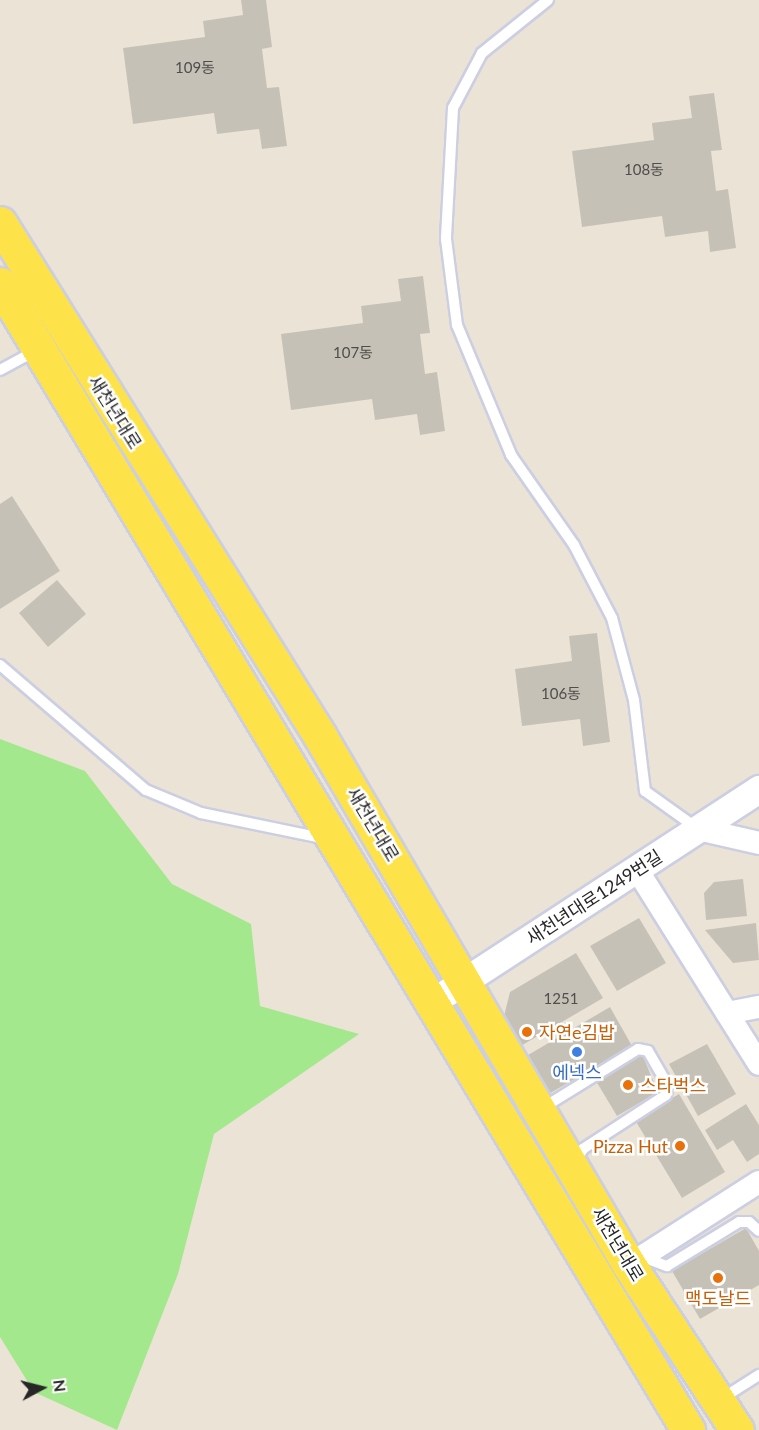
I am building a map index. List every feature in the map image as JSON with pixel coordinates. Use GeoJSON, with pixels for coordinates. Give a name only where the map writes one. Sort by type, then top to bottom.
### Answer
{"type":"FeatureCollection","features":[{"type":"Feature","properties":{"kind":"main road","name":"새천년대로"},"geometry":{"type":"LineString","coordinates":[[0,223],[467,980],[572,1166],[636,1261],[718,1401],[738,1430]]}},
{"type":"Feature","properties":{"kind":"main road","name":"새천년대로"},"geometry":{"type":"LineString","coordinates":[[0,284],[336,841],[429,1004],[688,1430]]}},
{"type":"Feature","properties":{"kind":"street","name":"새천년대로1249번길"},"geometry":{"type":"LineString","coordinates":[[429,1004],[759,789]]}},
{"type":"Feature","properties":{"kind":"street"},"geometry":{"type":"LineString","coordinates":[[698,829],[759,843]]}},
{"type":"Feature","properties":{"kind":"street"},"geometry":{"type":"LineString","coordinates":[[636,868],[759,1064]]}},
{"type":"Feature","properties":{"kind":"street"},"geometry":{"type":"LineString","coordinates":[[727,1013],[759,1007]]}},
{"type":"Feature","properties":{"kind":"street"},"geometry":{"type":"LineString","coordinates":[[636,1261],[759,1182]]}},
{"type":"Feature","properties":{"kind":"lane"},"geometry":{"type":"LineString","coordinates":[[549,0],[482,53],[453,108],[446,239],[457,325],[511,455],[574,545],[612,618],[634,700],[645,791],[698,829]]}},
{"type":"Feature","properties":{"kind":"lane"},"geometry":{"type":"LineString","coordinates":[[0,370],[39,349]]}},
{"type":"Feature","properties":{"kind":"lane"},"geometry":{"type":"LineString","coordinates":[[0,665],[146,790],[211,816],[336,841]]}},
{"type":"Feature","properties":{"kind":"lane"},"geometry":{"type":"LineString","coordinates":[[540,1109],[638,1049],[648,1051],[668,1085],[666,1095],[583,1149],[572,1166]]}},
{"type":"Feature","properties":{"kind":"lane"},"geometry":{"type":"LineString","coordinates":[[636,1261],[667,1266],[739,1222],[749,1222],[759,1231]]}},
{"type":"Feature","properties":{"kind":"lane"},"geometry":{"type":"LineString","coordinates":[[718,1401],[759,1376]]}},
{"type":"Feature","properties":{"kind":"green space"},"geometry":{"type":"Polygon","coordinates":[[[0,739],[85,771],[172,884],[251,924],[260,1006],[359,1034],[214,1134],[178,1274],[117,1430],[34,1392],[0,1337],[0,739]]]}},
{"type":"Feature","properties":{"kind":"building"},"geometry":{"type":"Polygon","coordinates":[[[241,0],[266,0],[272,47],[262,49],[267,88],[279,87],[287,146],[262,149],[259,129],[217,134],[214,113],[133,124],[123,48],[205,37],[203,21],[243,15],[241,0]]]}},
{"type":"Feature","properties":{"kind":"building"},"geometry":{"type":"Polygon","coordinates":[[[714,93],[722,150],[711,151],[716,191],[728,189],[736,248],[710,252],[708,231],[665,237],[662,216],[582,227],[572,151],[654,140],[652,123],[692,118],[689,96],[714,93]]]}},
{"type":"Feature","properties":{"kind":"building"},"geometry":{"type":"Polygon","coordinates":[[[423,276],[430,333],[420,334],[425,374],[437,372],[445,431],[420,435],[417,414],[375,420],[372,399],[291,410],[281,334],[363,323],[361,306],[401,301],[398,279],[423,276]]]}},
{"type":"Feature","properties":{"kind":"building"},"geometry":{"type":"Polygon","coordinates":[[[12,496],[60,571],[0,609],[0,504],[12,496]]]}},
{"type":"Feature","properties":{"kind":"building"},"geometry":{"type":"Polygon","coordinates":[[[57,580],[86,614],[48,647],[19,613],[57,580]]]}},
{"type":"Feature","properties":{"kind":"building"},"geometry":{"type":"Polygon","coordinates":[[[597,633],[610,742],[583,746],[580,719],[522,726],[515,669],[572,661],[569,636],[597,633]]]}},
{"type":"Feature","properties":{"kind":"building"},"geometry":{"type":"Polygon","coordinates":[[[743,879],[747,916],[706,920],[704,893],[714,882],[743,879]]]}},
{"type":"Feature","properties":{"kind":"building"},"geometry":{"type":"Polygon","coordinates":[[[639,918],[666,963],[617,991],[590,946],[639,918]]]}},
{"type":"Feature","properties":{"kind":"building"},"geometry":{"type":"Polygon","coordinates":[[[756,923],[759,960],[733,963],[705,930],[756,923]]]}},
{"type":"Feature","properties":{"kind":"building"},"geometry":{"type":"Polygon","coordinates":[[[576,953],[603,998],[519,1047],[503,1020],[510,992],[576,953]]]}},
{"type":"Feature","properties":{"kind":"building","name":"에넥스"},"geometry":{"type":"Polygon","coordinates":[[[610,1007],[632,1046],[545,1096],[523,1058],[610,1007]]]}},
{"type":"Feature","properties":{"kind":"building"},"geometry":{"type":"Polygon","coordinates":[[[707,1044],[736,1094],[698,1116],[669,1064],[707,1044]]]}},
{"type":"Feature","properties":{"kind":"building","name":"스타벅스"},"geometry":{"type":"Polygon","coordinates":[[[642,1054],[658,1092],[617,1116],[596,1081],[642,1054]]]}},
{"type":"Feature","properties":{"kind":"building","name":"Pizza Hut"},"geometry":{"type":"Polygon","coordinates":[[[679,1094],[725,1172],[682,1198],[635,1120],[679,1094]]]}},
{"type":"Feature","properties":{"kind":"building"},"geometry":{"type":"Polygon","coordinates":[[[746,1104],[759,1125],[759,1154],[747,1162],[733,1140],[717,1150],[705,1130],[746,1104]]]}},
{"type":"Feature","properties":{"kind":"building","name":"맥도날드"},"geometry":{"type":"Polygon","coordinates":[[[746,1228],[759,1251],[759,1285],[700,1319],[672,1271],[746,1228]]]}},
{"type":"Feature","properties":{"kind":"place","name":"자연e김밥"},"geometry":{"type":"Point","coordinates":[527,1032]}},
{"type":"Feature","properties":{"kind":"place","name":"에넥스"},"geometry":{"type":"Point","coordinates":[577,1052]}},
{"type":"Feature","properties":{"kind":"place","name":"스타벅스"},"geometry":{"type":"Point","coordinates":[628,1085]}},
{"type":"Feature","properties":{"kind":"place","name":"Pizza Hut"},"geometry":{"type":"Point","coordinates":[680,1146]}},
{"type":"Feature","properties":{"kind":"place","name":"맥도날드"},"geometry":{"type":"Point","coordinates":[718,1278]}}]}
